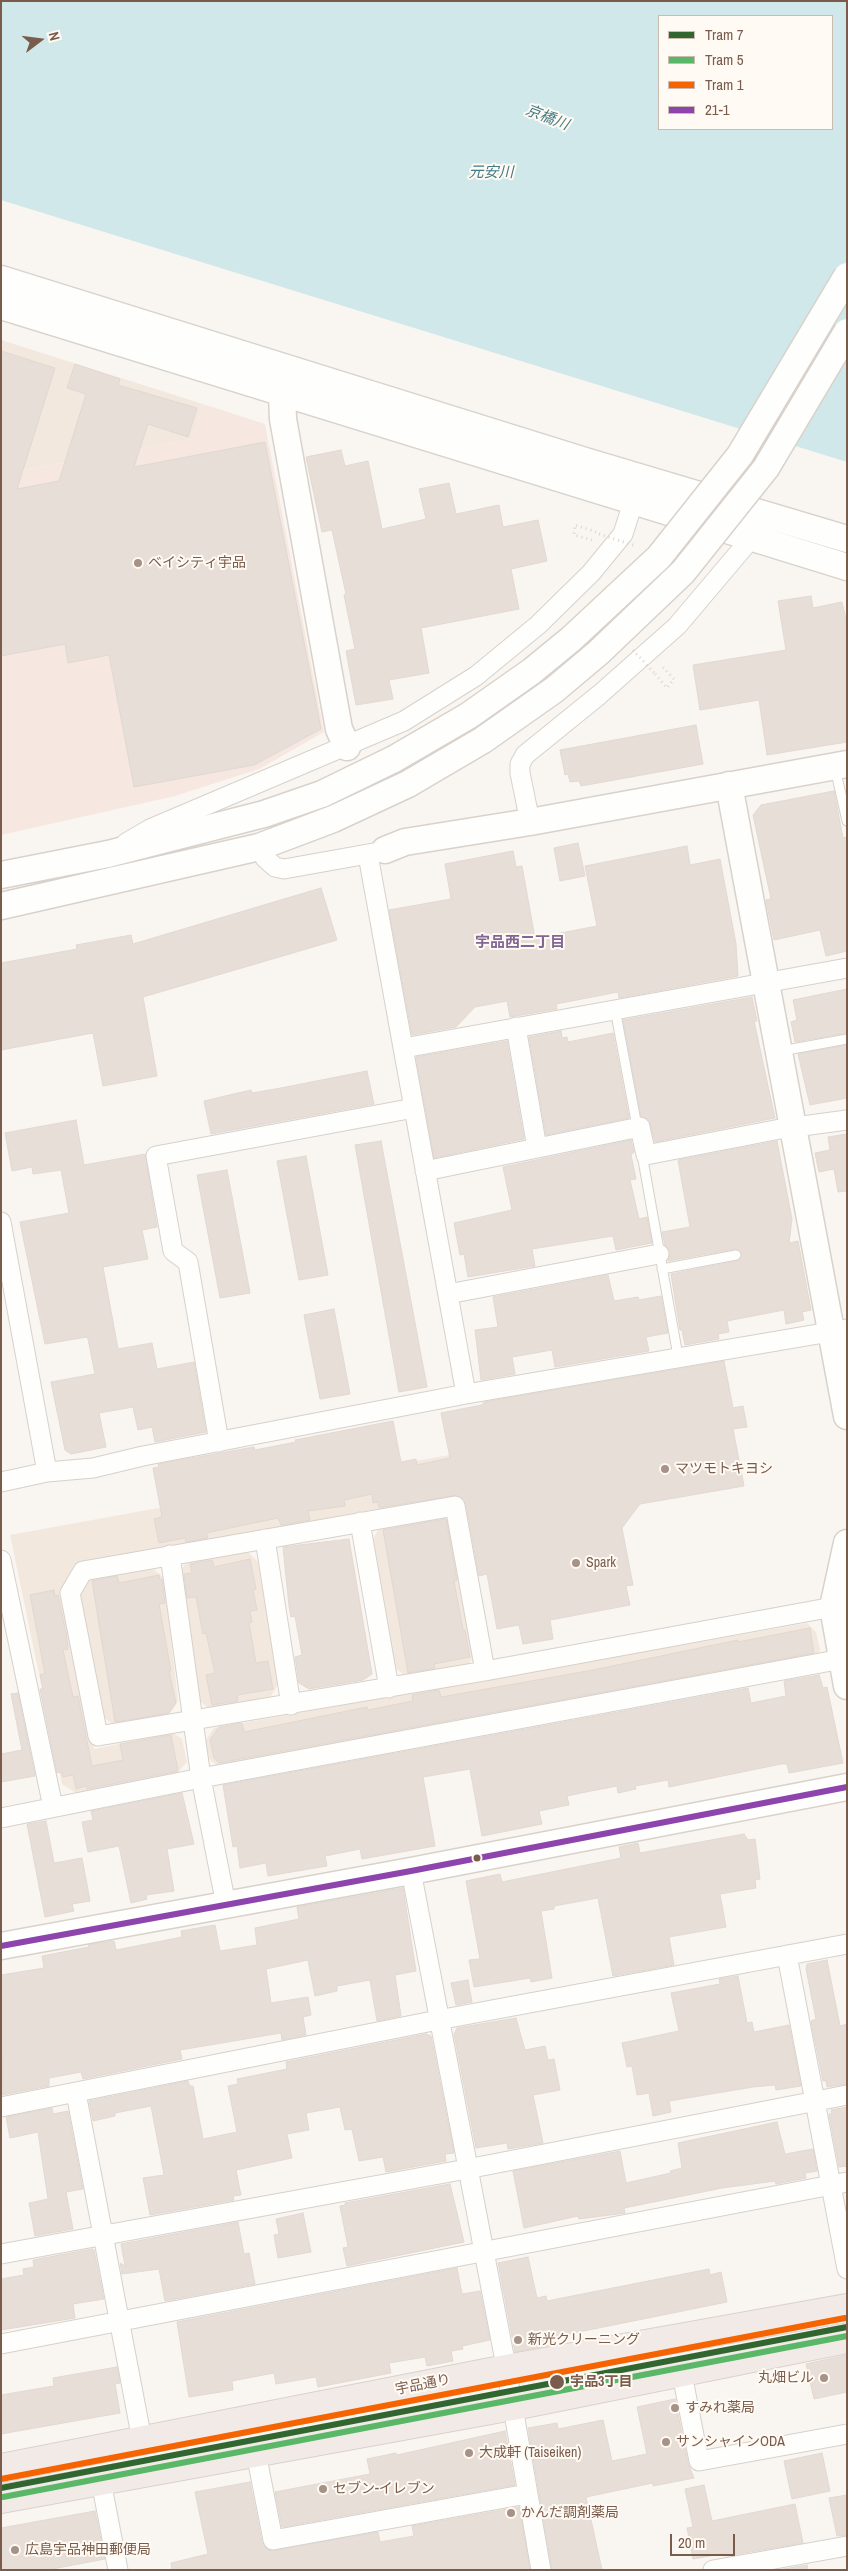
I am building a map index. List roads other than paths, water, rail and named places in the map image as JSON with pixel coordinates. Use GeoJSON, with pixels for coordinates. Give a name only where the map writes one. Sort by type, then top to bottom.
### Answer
{"type":"FeatureCollection","features":[{"type":"Feature","properties":{"kind":"highway","name":"宇品通り"},"geometry":{"type":"LineString","coordinates":[[1,2468],[506,2369],[847,2308]]}},
{"type":"Feature","properties":{"kind":"highway"},"geometry":{"type":"LineString","coordinates":[[1,2499],[682,2374],[847,2339]]}},
{"type":"Feature","properties":{"kind":"street"},"geometry":{"type":"LineString","coordinates":[[1,875],[108,854],[293,804],[322,794],[394,759],[476,711],[532,671],[571,639],[659,557],[740,455],[847,276]]}},
{"type":"Feature","properties":{"kind":"street"},"geometry":{"type":"LineString","coordinates":[[1,279],[641,478],[847,539]]}},
{"type":"Feature","properties":{"kind":"street"},"geometry":{"type":"LineString","coordinates":[[1,306],[847,567]]}},
{"type":"Feature","properties":{"kind":"street"},"geometry":{"type":"LineString","coordinates":[[1,906],[259,847],[333,819],[408,784],[482,740],[554,690],[598,653],[683,572],[766,468],[847,332]]}},
{"type":"Feature","properties":{"kind":"street"},"geometry":{"type":"LineString","coordinates":[[290,369],[282,393],[283,419],[339,729],[347,747]]}},
{"type":"Feature","properties":{"kind":"street"},"geometry":{"type":"LineString","coordinates":[[108,854],[150,829],[347,747],[404,721],[476,676],[538,625],[591,573],[623,534],[641,478]]}},
{"type":"Feature","properties":{"kind":"street"},"geometry":{"type":"LineString","coordinates":[[530,822],[520,772],[520,764],[524,755],[598,695],[677,626],[769,516]]}},
{"type":"Feature","properties":{"kind":"street"},"geometry":{"type":"LineString","coordinates":[[259,847],[265,858],[275,867],[284,869],[376,853],[404,842],[530,822],[841,765]]}},
{"type":"Feature","properties":{"kind":"street"},"geometry":{"type":"LineString","coordinates":[[729,785],[793,1128],[839,1331],[847,1416]]}},
{"type":"Feature","properties":{"kind":"street"},"geometry":{"type":"LineString","coordinates":[[376,853],[404,1048],[466,1394]]}},
{"type":"Feature","properties":{"kind":"street"},"geometry":{"type":"LineString","coordinates":[[404,1048],[847,968]]}},
{"type":"Feature","properties":{"kind":"street"},"geometry":{"type":"LineString","coordinates":[[516,1027],[537,1148]]}},
{"type":"Feature","properties":{"kind":"street"},"geometry":{"type":"LineString","coordinates":[[219,1442],[188,1262],[173,1251],[156,1156],[414,1108]]}},
{"type":"Feature","properties":{"kind":"street"},"geometry":{"type":"LineString","coordinates":[[425,1171],[640,1127],[646,1155],[847,1120]]}},
{"type":"Feature","properties":{"kind":"street"},"geometry":{"type":"LineString","coordinates":[[1,1222],[47,1472]]}},
{"type":"Feature","properties":{"kind":"street"},"geometry":{"type":"LineString","coordinates":[[448,1294],[660,1262]]}},
{"type":"Feature","properties":{"kind":"street"},"geometry":{"type":"LineString","coordinates":[[1,1482],[47,1472],[92,1468],[143,1456],[466,1394],[678,1356],[839,1331]]}},
{"type":"Feature","properties":{"kind":"street"},"geometry":{"type":"LineString","coordinates":[[485,1671],[454,1506],[83,1571],[70,1594],[98,1736],[193,1722],[389,1688],[485,1671],[833,1607]]}},
{"type":"Feature","properties":{"kind":"street"},"geometry":{"type":"LineString","coordinates":[[360,1522],[389,1688]]}},
{"type":"Feature","properties":{"kind":"street"},"geometry":{"type":"LineString","coordinates":[[265,1538],[291,1705]]}},
{"type":"Feature","properties":{"kind":"street"},"geometry":{"type":"LineString","coordinates":[[847,1543],[833,1607],[844,1659],[847,1686]]}},
{"type":"Feature","properties":{"kind":"street"},"geometry":{"type":"LineString","coordinates":[[170,1555],[193,1722],[226,1905]]}},
{"type":"Feature","properties":{"kind":"street"},"geometry":{"type":"LineString","coordinates":[[1,1560],[53,1807]]}},
{"type":"Feature","properties":{"kind":"street"},"geometry":{"type":"LineString","coordinates":[[1,1818],[202,1778],[844,1659]]}},
{"type":"Feature","properties":{"kind":"street"},"geometry":{"type":"LineString","coordinates":[[1,1946],[411,1871],[847,1787]]}},
{"type":"Feature","properties":{"kind":"street"},"geometry":{"type":"LineString","coordinates":[[411,1871],[506,2369],[541,2570]]}},
{"type":"Feature","properties":{"kind":"street"},"geometry":{"type":"LineString","coordinates":[[1,2107],[438,2020],[847,1944]]}},
{"type":"Feature","properties":{"kind":"street"},"geometry":{"type":"LineString","coordinates":[[787,1955],[815,2102],[839,2184],[847,2268]]}},
{"type":"Feature","properties":{"kind":"street"},"geometry":{"type":"LineString","coordinates":[[76,2093],[142,2440]]}},
{"type":"Feature","properties":{"kind":"street"},"geometry":{"type":"LineString","coordinates":[[1,2254],[467,2169],[847,2095]]}},
{"type":"Feature","properties":{"kind":"street"},"geometry":{"type":"LineString","coordinates":[[1,2344],[839,2184]]}},
{"type":"Feature","properties":{"kind":"street"},"geometry":{"type":"LineString","coordinates":[[682,2374],[699,2461],[847,2434]]}},
{"type":"Feature","properties":{"kind":"street"},"geometry":{"type":"LineString","coordinates":[[256,2453],[273,2540],[527,2494]]}},
{"type":"Feature","properties":{"kind":"street"},"geometry":{"type":"LineString","coordinates":[[101,2481],[118,2570]]}},
{"type":"Feature","properties":{"kind":"street"},"geometry":{"type":"LineString","coordinates":[[713,2570],[847,2546]]}},
{"type":"Feature","properties":{"kind":"lane"},"geometry":{"type":"LineString","coordinates":[[841,765],[847,821]]}},
{"type":"Feature","properties":{"kind":"lane"},"geometry":{"type":"LineString","coordinates":[[614,1009],[636,1121],[640,1127]]}},
{"type":"Feature","properties":{"kind":"lane"},"geometry":{"type":"LineString","coordinates":[[779,1052],[847,1039]]}},
{"type":"Feature","properties":{"kind":"lane"},"geometry":{"type":"LineString","coordinates":[[646,1155],[643,1160],[678,1356]]}},
{"type":"Feature","properties":{"kind":"lane"},"geometry":{"type":"LineString","coordinates":[[660,1262],[736,1255]]}},
{"type":"Feature","properties":{"kind":"water","name":"元安川"},"geometry":{"type":"Polygon","coordinates":[[[1,1],[847,1],[847,462],[1,200],[1,1]]]}},
{"type":"Feature","properties":{"kind":"tram line","name":"1"},"geometry":{"type":"LineString","coordinates":[[1,2479],[845,2318]]}},
{"type":"Feature","properties":{"kind":"tram line","name":"7"},"geometry":{"type":"LineString","coordinates":[[1,2488],[847,2327]]}},
{"type":"Feature","properties":{"kind":"tram line","name":"5"},"geometry":{"type":"LineString","coordinates":[[3,2497],[847,2336]]}},
{"type":"Feature","properties":{"kind":"place","name":"ベイシティ宇品"},"geometry":{"type":"Point","coordinates":[138,563]}},
{"type":"Feature","properties":{"kind":"place","name":"マツモトキヨシ"},"geometry":{"type":"Point","coordinates":[665,1469]}},
{"type":"Feature","properties":{"kind":"place","name":"Spark"},"geometry":{"type":"Point","coordinates":[576,1563]}},
{"type":"Feature","properties":{"kind":"place","name":"新光クリーニング"},"geometry":{"type":"Point","coordinates":[518,2340]}},
{"type":"Feature","properties":{"kind":"place","name":"丸畑ビル"},"geometry":{"type":"Point","coordinates":[824,2378]}},
{"type":"Feature","properties":{"kind":"place","name":"宇品3丁目"},"geometry":{"type":"Point","coordinates":[557,2382]}},
{"type":"Feature","properties":{"kind":"place","name":"すみれ薬局"},"geometry":{"type":"Point","coordinates":[675,2408]}},
{"type":"Feature","properties":{"kind":"place","name":"サンシャインODA"},"geometry":{"type":"Point","coordinates":[666,2442]}},
{"type":"Feature","properties":{"kind":"place","name":"大成軒 (Taiseiken)"},"geometry":{"type":"Point","coordinates":[469,2453]}},
{"type":"Feature","properties":{"kind":"place","name":"セブン-イレブン"},"geometry":{"type":"Point","coordinates":[323,2489]}},
{"type":"Feature","properties":{"kind":"place","name":"かんだ調剤薬局"},"geometry":{"type":"Point","coordinates":[511,2513]}},
{"type":"Feature","properties":{"kind":"place","name":"広島宇品神田郵便局"},"geometry":{"type":"Point","coordinates":[15,2550]}},
{"type":"Feature","properties":{"kind":"district","name":"宇品西二丁目"},"geometry":{"type":"Point","coordinates":[520,943]}},
{"type":"Feature","properties":{"kind":"water label","name":"京橋川"},"geometry":{"type":"Point","coordinates":[547,118]}}]}
